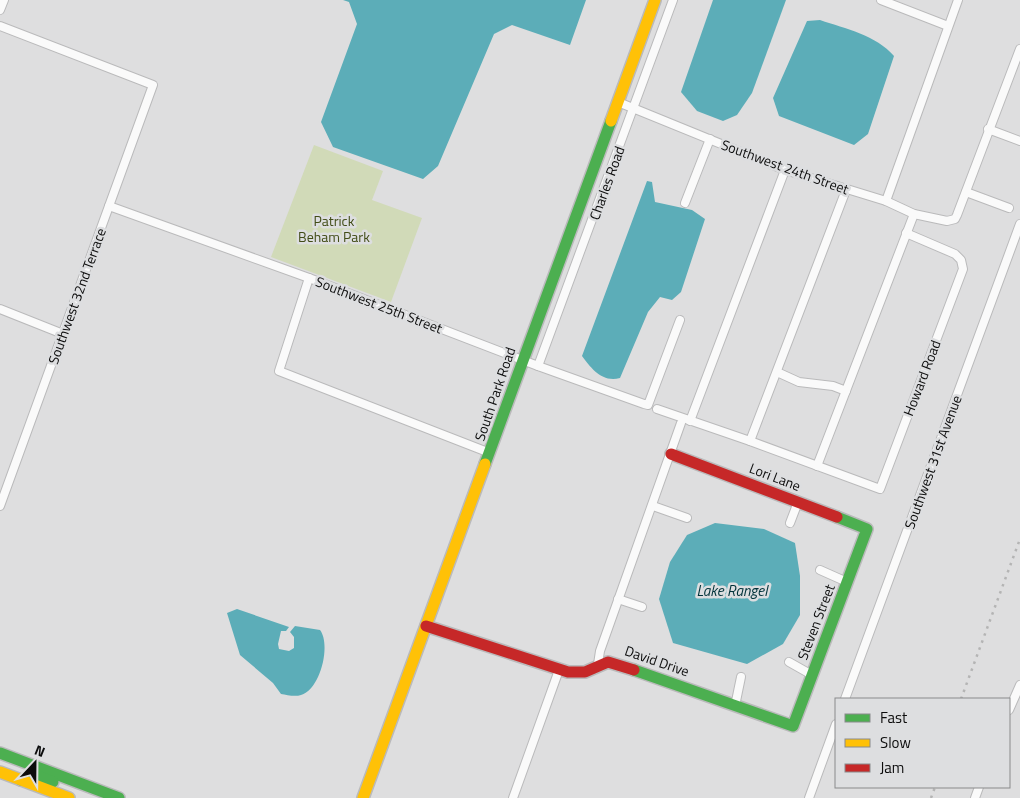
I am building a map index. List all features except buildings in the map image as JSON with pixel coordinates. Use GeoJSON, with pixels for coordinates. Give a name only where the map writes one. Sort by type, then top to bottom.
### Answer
{"type":"FeatureCollection","features":[{"type":"Feature","properties":{"kind":"street"},"geometry":{"type":"LineString","coordinates":[[0,10],[4,0]]}},
{"type":"Feature","properties":{"kind":"street","name":"South Park Road"},"geometry":{"type":"LineString","coordinates":[[363,798],[655,0]]}},
{"type":"Feature","properties":{"kind":"street","name":"Charles Road"},"geometry":{"type":"LineString","coordinates":[[538,366],[673,0]]}},
{"type":"Feature","properties":{"kind":"street"},"geometry":{"type":"LineString","coordinates":[[881,0],[948,26]]}},
{"type":"Feature","properties":{"kind":"street"},"geometry":{"type":"LineString","coordinates":[[886,201],[958,0]]}},
{"type":"Feature","properties":{"kind":"street","name":"Southwest 32nd Terrace"},"geometry":{"type":"LineString","coordinates":[[0,26],[154,85],[0,506]]}},
{"type":"Feature","properties":{"kind":"street"},"geometry":{"type":"LineString","coordinates":[[1009,208],[966,192],[988,129],[1017,68],[1020,49]]}},
{"type":"Feature","properties":{"kind":"street","name":"Southwest 24th Street"},"geometry":{"type":"LineString","coordinates":[[618,102],[785,170],[886,201],[914,214],[947,221],[955,219],[966,192]]}},
{"type":"Feature","properties":{"kind":"street"},"geometry":{"type":"LineString","coordinates":[[988,129],[1020,141]]}},
{"type":"Feature","properties":{"kind":"street"},"geometry":{"type":"LineString","coordinates":[[685,203],[710,139]]}},
{"type":"Feature","properties":{"kind":"street"},"geometry":{"type":"LineString","coordinates":[[690,421],[785,170]]}},
{"type":"Feature","properties":{"kind":"street"},"geometry":{"type":"LineString","coordinates":[[750,441],[846,190]]}},
{"type":"Feature","properties":{"kind":"street","name":"Southwest 25th Street"},"geometry":{"type":"LineString","coordinates":[[109,206],[309,278],[538,366],[648,405],[680,320]]}},
{"type":"Feature","properties":{"kind":"street"},"geometry":{"type":"LineString","coordinates":[[657,409],[817,466],[914,214]]}},
{"type":"Feature","properties":{"kind":"street","name":"Southwest 31st Avenue"},"geometry":{"type":"LineString","coordinates":[[845,698],[1020,224]]}},
{"type":"Feature","properties":{"kind":"street","name":"Howard Road"},"geometry":{"type":"LineString","coordinates":[[817,466],[880,489],[963,269],[961,260],[956,254],[906,233]]}},
{"type":"Feature","properties":{"kind":"street"},"geometry":{"type":"LineString","coordinates":[[309,278],[279,371],[490,452]]}},
{"type":"Feature","properties":{"kind":"street"},"geometry":{"type":"LineString","coordinates":[[0,309],[63,334]]}},
{"type":"Feature","properties":{"kind":"street"},"geometry":{"type":"LineString","coordinates":[[777,372],[799,382],[833,386],[846,391]]}},
{"type":"Feature","properties":{"kind":"street"},"geometry":{"type":"LineString","coordinates":[[598,664],[600,651],[681,423]]}},
{"type":"Feature","properties":{"kind":"street","name":"Lori Lane"},"geometry":{"type":"LineString","coordinates":[[671,454],[867,529]]}},
{"type":"Feature","properties":{"kind":"street"},"geometry":{"type":"LineString","coordinates":[[790,523],[798,502]]}},
{"type":"Feature","properties":{"kind":"street"},"geometry":{"type":"LineString","coordinates":[[653,506],[687,518]]}},
{"type":"Feature","properties":{"kind":"street","name":"Steven Street"},"geometry":{"type":"LineString","coordinates":[[793,726],[867,529]]}},
{"type":"Feature","properties":{"kind":"street"},"geometry":{"type":"LineString","coordinates":[[820,570],[847,582]]}},
{"type":"Feature","properties":{"kind":"street"},"geometry":{"type":"LineString","coordinates":[[618,599],[642,607]]}},
{"type":"Feature","properties":{"kind":"street","name":"David Drive"},"geometry":{"type":"LineString","coordinates":[[426,626],[559,670],[587,672],[598,664],[612,662],[793,726]]}},
{"type":"Feature","properties":{"kind":"street"},"geometry":{"type":"LineString","coordinates":[[789,662],[812,675]]}},
{"type":"Feature","properties":{"kind":"street"},"geometry":{"type":"LineString","coordinates":[[513,798],[559,670]]}},
{"type":"Feature","properties":{"kind":"street"},"geometry":{"type":"LineString","coordinates":[[735,706],[741,677]]}},
{"type":"Feature","properties":{"kind":"street"},"geometry":{"type":"LineString","coordinates":[[1010,708],[1020,685]]}},
{"type":"Feature","properties":{"kind":"street"},"geometry":{"type":"LineString","coordinates":[[809,798],[835,727]]}},
{"type":"Feature","properties":{"kind":"street"},"geometry":{"type":"LineString","coordinates":[[0,753],[119,798]]}},
{"type":"Feature","properties":{"kind":"street"},"geometry":{"type":"LineString","coordinates":[[0,765],[7,767],[23,762]]}},
{"type":"Feature","properties":{"kind":"street"},"geometry":{"type":"LineString","coordinates":[[0,772],[69,798]]}},
{"type":"Feature","properties":{"kind":"street"},"geometry":{"type":"LineString","coordinates":[[21,780],[41,777],[98,798]]}},
{"type":"Feature","properties":{"kind":"green space","name":"Patrick Beham Park"},"geometry":{"type":"Polygon","coordinates":[[[314,145],[383,171],[372,200],[422,218],[391,302],[271,257],[314,145]]]}},
{"type":"Feature","properties":{"kind":"water"},"geometry":{"type":"Polygon","coordinates":[[[343,0],[586,0],[570,45],[512,25],[494,34],[438,166],[423,179],[333,147],[321,122],[357,24],[349,2],[343,0]]]}},
{"type":"Feature","properties":{"kind":"water"},"geometry":{"type":"Polygon","coordinates":[[[713,0],[786,0],[752,93],[737,115],[723,121],[697,111],[681,92],[713,0]]]}},
{"type":"Feature","properties":{"kind":"water"},"geometry":{"type":"Polygon","coordinates":[[[820,20],[870,38],[894,56],[868,134],[854,145],[779,116],[773,98],[807,21],[820,20]]]}},
{"type":"Feature","properties":{"kind":"water"},"geometry":{"type":"Polygon","coordinates":[[[647,181],[652,182],[655,202],[692,210],[705,219],[681,292],[672,300],[660,297],[648,312],[620,378],[608,378],[598,373],[582,356],[647,181]]]}},
{"type":"Feature","properties":{"kind":"water","name":"Lake Rangel"},"geometry":{"type":"Polygon","coordinates":[[[715,523],[764,529],[795,543],[800,576],[800,615],[783,644],[747,664],[673,643],[659,599],[670,562],[687,535],[715,523]]]}},
{"type":"Feature","properties":{"kind":"water"},"geometry":{"type":"Polygon","coordinates":[[[237,609],[289,627],[286,631],[281,631],[278,644],[279,649],[289,651],[294,648],[294,637],[290,632],[295,626],[320,630],[324,645],[322,666],[314,684],[308,691],[299,696],[281,694],[273,683],[240,655],[227,613],[237,609]]]}},
{"type":"Feature","properties":{"kind":"railway"},"geometry":{"type":"LineString","coordinates":[[961,698],[1020,539]]}},
{"type":"Feature","properties":{"kind":"railway"},"geometry":{"type":"LineString","coordinates":[[931,798],[935,788]]}},
{"type":"Feature","properties":{"kind":"traffic: fast"},"geometry":{"type":"LineString","coordinates":[[485,464],[611,121]]}},
{"type":"Feature","properties":{"kind":"traffic: fast"},"geometry":{"type":"LineString","coordinates":[[634,670],[793,726],[867,529],[837,517]]}},
{"type":"Feature","properties":{"kind":"traffic: fast"},"geometry":{"type":"LineString","coordinates":[[0,753],[119,798]]}},
{"type":"Feature","properties":{"kind":"traffic: fast"},"geometry":{"type":"LineString","coordinates":[[21,780],[41,777],[53,782]]}},
{"type":"Feature","properties":{"kind":"traffic: slow"},"geometry":{"type":"LineString","coordinates":[[611,121],[655,0]]}},
{"type":"Feature","properties":{"kind":"traffic: slow"},"geometry":{"type":"LineString","coordinates":[[363,798],[485,464]]}},
{"type":"Feature","properties":{"kind":"traffic: slow"},"geometry":{"type":"LineString","coordinates":[[0,772],[69,798]]}},
{"type":"Feature","properties":{"kind":"traffic: jam"},"geometry":{"type":"LineString","coordinates":[[671,454],[837,517]]}},
{"type":"Feature","properties":{"kind":"traffic: jam"},"geometry":{"type":"LineString","coordinates":[[426,626],[568,672],[585,672],[608,662],[634,670]]}}]}
